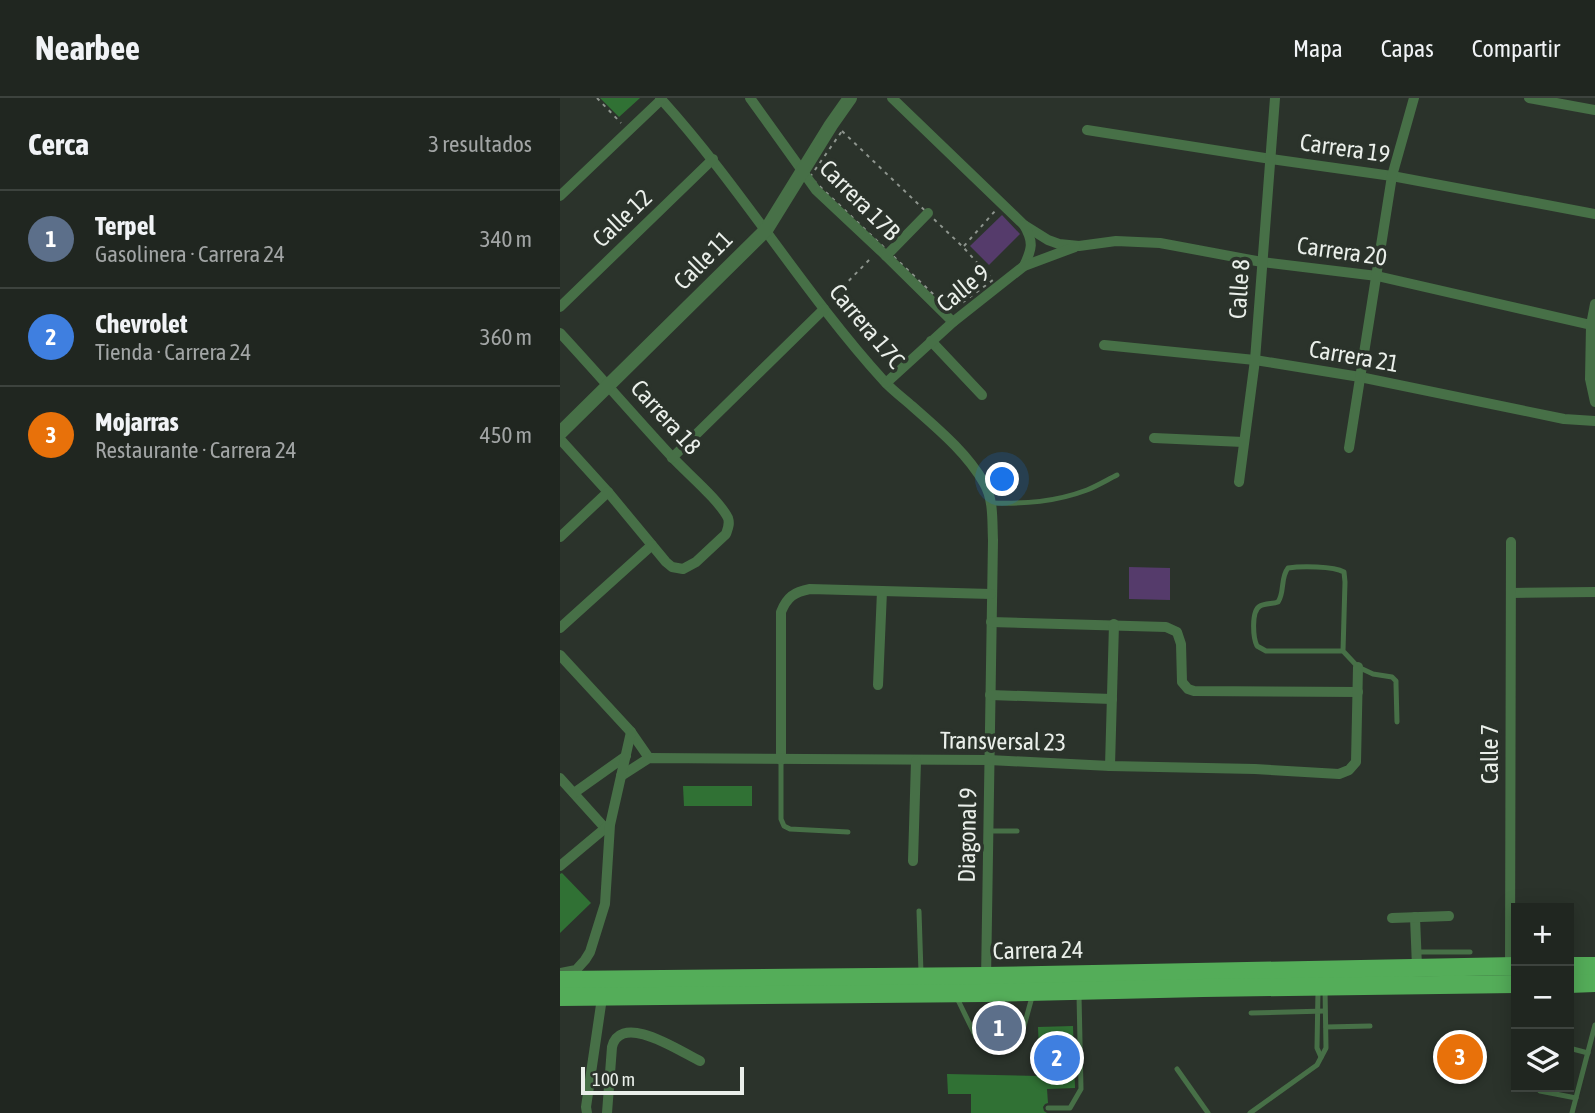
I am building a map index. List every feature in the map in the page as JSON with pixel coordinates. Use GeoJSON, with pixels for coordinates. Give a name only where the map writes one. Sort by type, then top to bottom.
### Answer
{"type":"FeatureCollection","features":[{"type":"Feature","properties":{"kind":"main road","name":"Carrera 24"},"geometry":{"type":"LineString","coordinates":[[560,980],[604,988],[955,993],[986,985],[1416,960],[1511,966]]}},
{"type":"Feature","properties":{"kind":"main road"},"geometry":{"type":"LineString","coordinates":[[1574,966],[1595,966]]}},
{"type":"Feature","properties":{"kind":"main road","name":"Carrera 24"},"geometry":{"type":"LineString","coordinates":[[560,997],[604,988],[920,976],[1033,992],[1511,984]]}},
{"type":"Feature","properties":{"kind":"main road"},"geometry":{"type":"LineString","coordinates":[[1574,984],[1595,983]]}},
{"type":"Feature","properties":{"kind":"street","name":"Carrera 17B"},"geometry":{"type":"LineString","coordinates":[[750,98],[816,190],[953,322]]}},
{"type":"Feature","properties":{"kind":"street","name":"Calle 11"},"geometry":{"type":"LineString","coordinates":[[560,433],[766,230],[850,98]]}},
{"type":"Feature","properties":{"kind":"street"},"geometry":{"type":"LineString","coordinates":[[892,98],[1024,225],[1048,240],[1079,246]]}},
{"type":"Feature","properties":{"kind":"street","name":"Calle 8"},"geometry":{"type":"LineString","coordinates":[[1239,482],[1255,360],[1275,98]]}},
{"type":"Feature","properties":{"kind":"street"},"geometry":{"type":"LineString","coordinates":[[1349,448],[1392,176],[1414,98]]}},
{"type":"Feature","properties":{"kind":"street"},"geometry":{"type":"LineString","coordinates":[[1529,98],[1595,110]]}},
{"type":"Feature","properties":{"kind":"street"},"geometry":{"type":"LineString","coordinates":[[560,196],[661,99]]}},
{"type":"Feature","properties":{"kind":"street","name":"Carrera 17C"},"geometry":{"type":"LineString","coordinates":[[661,99],[713,159],[823,308],[886,383],[940,430],[974,468],[986,486],[992,503],[992,594]]}},
{"type":"Feature","properties":{"kind":"street","name":"Carrera 19"},"geometry":{"type":"LineString","coordinates":[[1087,130],[1392,176],[1595,214]]}},
{"type":"Feature","properties":{"kind":"street","name":"Calle 12"},"geometry":{"type":"LineString","coordinates":[[560,307],[713,159]]}},
{"type":"Feature","properties":{"kind":"street"},"geometry":{"type":"LineString","coordinates":[[884,254],[928,213]]}},
{"type":"Feature","properties":{"kind":"street"},"geometry":{"type":"LineString","coordinates":[[1024,225],[1030,234],[1032,250],[1024,266]]}},
{"type":"Feature","properties":{"kind":"street","name":"Carrera 20"},"geometry":{"type":"LineString","coordinates":[[1079,246],[1116,241],[1160,243],[1262,261],[1377,276],[1593,324]]}},
{"type":"Feature","properties":{"kind":"street","name":"Calle 9"},"geometry":{"type":"LineString","coordinates":[[886,383],[953,322],[1024,266],[1079,246]]}},
{"type":"Feature","properties":{"kind":"street"},"geometry":{"type":"LineString","coordinates":[[1595,304],[1590,379],[1595,402]]}},
{"type":"Feature","properties":{"kind":"street"},"geometry":{"type":"LineString","coordinates":[[673,458],[823,308]]}},
{"type":"Feature","properties":{"kind":"street","name":"Carrera 18"},"geometry":{"type":"LineString","coordinates":[[560,333],[710,496],[729,523],[726,534],[696,562],[683,569],[672,567],[652,545]]}},
{"type":"Feature","properties":{"kind":"street"},"geometry":{"type":"LineString","coordinates":[[931,341],[982,395]]}},
{"type":"Feature","properties":{"kind":"street","name":"Carrera 21"},"geometry":{"type":"LineString","coordinates":[[1104,345],[1255,360],[1360,377],[1564,419],[1595,421]]}},
{"type":"Feature","properties":{"kind":"street"},"geometry":{"type":"LineString","coordinates":[[560,439],[652,545],[560,628]]}},
{"type":"Feature","properties":{"kind":"street"},"geometry":{"type":"LineString","coordinates":[[1154,439],[1243,442]]}},
{"type":"Feature","properties":{"kind":"street"},"geometry":{"type":"LineString","coordinates":[[560,537],[608,492]]}},
{"type":"Feature","properties":{"kind":"street","name":"Calle 7"},"geometry":{"type":"LineString","coordinates":[[1511,542],[1513,903]]}},
{"type":"Feature","properties":{"kind":"street"},"geometry":{"type":"LineString","coordinates":[[781,760],[782,612],[785,602],[792,595],[810,589],[992,594]]}},
{"type":"Feature","properties":{"kind":"street"},"geometry":{"type":"LineString","coordinates":[[878,685],[883,591]]}},
{"type":"Feature","properties":{"kind":"street"},"geometry":{"type":"LineString","coordinates":[[1511,593],[1595,592]]}},
{"type":"Feature","properties":{"kind":"street","name":"Diagonal 9"},"geometry":{"type":"LineString","coordinates":[[986,985],[992,594]]}},
{"type":"Feature","properties":{"kind":"street"},"geometry":{"type":"LineString","coordinates":[[991,622],[1167,627],[1177,632],[1181,643],[1182,682],[1194,691],[1358,692],[1358,667]]}},
{"type":"Feature","properties":{"kind":"street"},"geometry":{"type":"LineString","coordinates":[[1110,766],[1114,624]]}},
{"type":"Feature","properties":{"kind":"street"},"geometry":{"type":"LineString","coordinates":[[560,655],[631,732],[649,758],[621,776]]}},
{"type":"Feature","properties":{"kind":"street","name":"Transversal 23"},"geometry":{"type":"LineString","coordinates":[[649,758],[989,760],[1339,774],[1353,766],[1358,754],[1358,692]]}},
{"type":"Feature","properties":{"kind":"street"},"geometry":{"type":"LineString","coordinates":[[990,695],[1112,699]]}},
{"type":"Feature","properties":{"kind":"street"},"geometry":{"type":"LineString","coordinates":[[560,973],[576,970],[586,960],[605,904],[607,826],[631,732]]}},
{"type":"Feature","properties":{"kind":"street"},"geometry":{"type":"LineString","coordinates":[[574,793],[626,756]]}},
{"type":"Feature","properties":{"kind":"street"},"geometry":{"type":"LineString","coordinates":[[913,860],[916,761]]}},
{"type":"Feature","properties":{"kind":"street"},"geometry":{"type":"LineString","coordinates":[[561,783],[607,826]]}},
{"type":"Feature","properties":{"kind":"street"},"geometry":{"type":"LineString","coordinates":[[560,866],[607,826]]}},
{"type":"Feature","properties":{"kind":"street"},"geometry":{"type":"LineString","coordinates":[[1392,918],[1449,916]]}},
{"type":"Feature","properties":{"kind":"street"},"geometry":{"type":"LineString","coordinates":[[1415,917],[1416,960]]}},
{"type":"Feature","properties":{"kind":"street"},"geometry":{"type":"LineString","coordinates":[[587,1113],[604,988]]}},
{"type":"Feature","properties":{"kind":"street"},"geometry":{"type":"LineString","coordinates":[[607,1113],[612,1048],[619,1035],[630,1032],[646,1034],[700,1061]]}},
{"type":"Feature","properties":{"kind":"lane"},"geometry":{"type":"LineString","coordinates":[[992,503],[1027,504],[1056,500],[1088,490],[1117,475]]}},
{"type":"Feature","properties":{"kind":"lane"},"geometry":{"type":"LineString","coordinates":[[1343,651],[1266,651],[1257,646],[1254,637],[1255,612],[1259,606],[1278,602],[1288,568],[1338,569],[1344,572],[1343,651],[1358,667],[1395,679],[1397,722]]}},
{"type":"Feature","properties":{"kind":"lane"},"geometry":{"type":"LineString","coordinates":[[781,760],[780,819],[784,827],[848,832]]}},
{"type":"Feature","properties":{"kind":"lane"},"geometry":{"type":"LineString","coordinates":[[988,831],[1017,831]]}},
{"type":"Feature","properties":{"kind":"lane"},"geometry":{"type":"LineString","coordinates":[[919,911],[920,976]]}},
{"type":"Feature","properties":{"kind":"lane"},"geometry":{"type":"LineString","coordinates":[[1416,960],[1470,952]]}},
{"type":"Feature","properties":{"kind":"lane"},"geometry":{"type":"LineString","coordinates":[[1250,1113],[1317,1065],[1326,1048],[1321,987]]}},
{"type":"Feature","properties":{"kind":"lane"},"geometry":{"type":"LineString","coordinates":[[1321,987],[1317,1048],[1321,1057]]}},
{"type":"Feature","properties":{"kind":"lane"},"geometry":{"type":"LineString","coordinates":[[1048,1108],[1070,1108],[1081,1089],[1079,991]]}},
{"type":"Feature","properties":{"kind":"lane"},"geometry":{"type":"LineString","coordinates":[[1006,1037],[1021,1037],[1033,992]]}},
{"type":"Feature","properties":{"kind":"lane"},"geometry":{"type":"LineString","coordinates":[[955,993],[976,1037],[993,1037]]}},
{"type":"Feature","properties":{"kind":"lane"},"geometry":{"type":"LineString","coordinates":[[1251,1013],[1325,1011]]}},
{"type":"Feature","properties":{"kind":"lane"},"geometry":{"type":"LineString","coordinates":[[1572,1113],[1595,1025]]}},
{"type":"Feature","properties":{"kind":"lane"},"geometry":{"type":"LineString","coordinates":[[1326,1027],[1370,1026]]}},
{"type":"Feature","properties":{"kind":"lane"},"geometry":{"type":"LineString","coordinates":[[1574,1049],[1588,1053]]}},
{"type":"Feature","properties":{"kind":"lane"},"geometry":{"type":"LineString","coordinates":[[1177,1069],[1209,1113]]}},
{"type":"Feature","properties":{"kind":"lane"},"geometry":{"type":"LineString","coordinates":[[1545,1092],[1576,1098]]}},
{"type":"Feature","properties":{"kind":"path"},"geometry":{"type":"LineString","coordinates":[[597,98],[622,124]]}},
{"type":"Feature","properties":{"kind":"path"},"geometry":{"type":"LineString","coordinates":[[842,131],[928,213],[993,280],[951,311],[884,254],[810,177],[842,131]]}},
{"type":"Feature","properties":{"kind":"path"},"geometry":{"type":"LineString","coordinates":[[963,247],[998,209]]}},
{"type":"Feature","properties":{"kind":"path"},"geometry":{"type":"LineString","coordinates":[[823,308],[884,254]]}},
{"type":"Feature","properties":{"kind":"shaded area"},"geometry":{"type":"Polygon","coordinates":[[[1002,215],[1020,234],[989,265],[970,246],[1002,215]]]}},
{"type":"Feature","properties":{"kind":"shaded area"},"geometry":{"type":"Polygon","coordinates":[[[1129,567],[1170,568],[1170,600],[1129,599],[1129,567]]]}},
{"type":"Feature","properties":{"kind":"building"},"geometry":{"type":"Polygon","coordinates":[[[600,98],[640,98],[619,117],[600,98]]]}},
{"type":"Feature","properties":{"kind":"building"},"geometry":{"type":"Polygon","coordinates":[[[683,786],[752,786],[752,806],[684,806],[683,786]]]}},
{"type":"Feature","properties":{"kind":"building"},"geometry":{"type":"Polygon","coordinates":[[[560,874],[591,903],[560,933],[560,874]]]}},
{"type":"Feature","properties":{"kind":"building"},"geometry":{"type":"Polygon","coordinates":[[[992,1018],[1005,1020],[1006,1032],[1001,1038],[1006,1042],[1006,1046],[999,1048],[993,1046],[998,1036],[993,1032],[992,1018]]]}},
{"type":"Feature","properties":{"kind":"building"},"geometry":{"type":"Polygon","coordinates":[[[1073,1026],[1075,1088],[1047,1089],[1048,1103],[1043,1107],[1047,1113],[971,1113],[971,1094],[948,1094],[947,1074],[1040,1076],[1038,1027],[1073,1026]]]}},
{"type":"Feature","properties":{"kind":"place","name":"Terpel"},"geometry":{"type":"Point","coordinates":[999,1028]}},
{"type":"Feature","properties":{"kind":"place","name":"Mojarras"},"geometry":{"type":"Point","coordinates":[1460,1057]}},
{"type":"Feature","properties":{"kind":"place","name":"Chevrolet"},"geometry":{"type":"Point","coordinates":[1057,1058]}}]}
